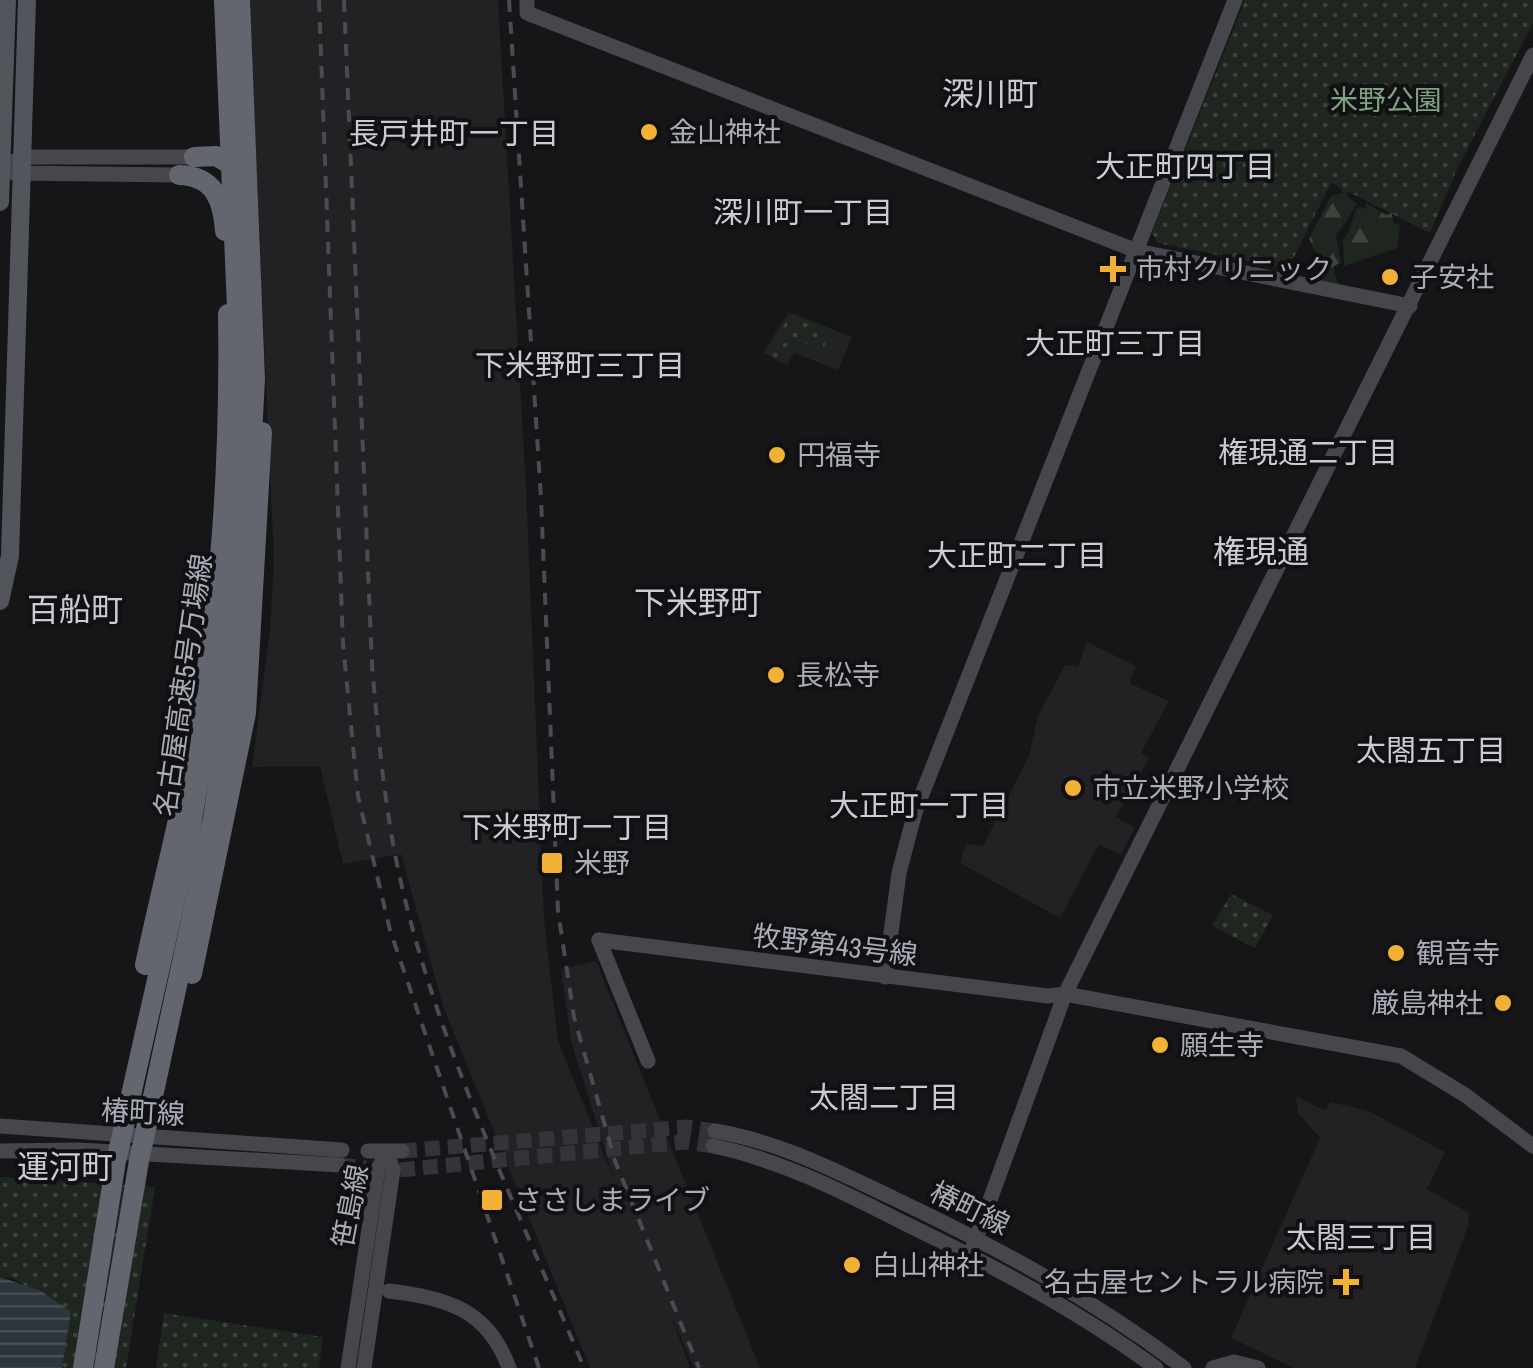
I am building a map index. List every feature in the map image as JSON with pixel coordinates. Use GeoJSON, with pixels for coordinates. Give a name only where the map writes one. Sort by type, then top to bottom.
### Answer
{"type":"FeatureCollection","features":[{"type":"Feature","properties":{"kind":"highway","name":"名古屋高速5号万場線"},"geometry":{"type":"LineString","coordinates":[[83,1368],[116,1161],[189,840],[227,603],[240,379],[226,0]]}},
{"type":"Feature","properties":{"kind":"highway","name":"名古屋高速5号万場線"},"geometry":{"type":"LineString","coordinates":[[104,1368],[138,1162],[213,819],[243,601],[254,360],[240,0]]}},
{"type":"Feature","properties":{"kind":"highway"},"geometry":{"type":"LineString","coordinates":[[138,1162],[164,1094],[222,845],[246,714],[256,600],[264,378],[260,269],[250,184],[238,167],[216,156],[194,157]]}},
{"type":"Feature","properties":{"kind":"highway"},"geometry":{"type":"LineString","coordinates":[[116,1161],[120,1089],[200,712],[216,604],[229,380],[223,205],[204,179],[180,175]]}},
{"type":"Feature","properties":{"kind":"main road"},"geometry":{"type":"LineString","coordinates":[[0,202],[7,0]]}},
{"type":"Feature","properties":{"kind":"main road"},"geometry":{"type":"LineString","coordinates":[[0,602],[10,556],[28,0]]}},
{"type":"Feature","properties":{"kind":"street"},"geometry":{"type":"LineString","coordinates":[[226,0],[235,149]]}},
{"type":"Feature","properties":{"kind":"street"},"geometry":{"type":"LineString","coordinates":[[528,0],[527,13],[1137,251],[1410,306]]}},
{"type":"Feature","properties":{"kind":"street"},"geometry":{"type":"LineString","coordinates":[[885,976],[898,873],[915,812],[1235,0]]}},
{"type":"Feature","properties":{"kind":"street"},"geometry":{"type":"LineString","coordinates":[[970,1255],[1065,994],[1533,55]]}},
{"type":"Feature","properties":{"kind":"street"},"geometry":{"type":"LineString","coordinates":[[0,168],[194,157]]}},
{"type":"Feature","properties":{"kind":"street"},"geometry":{"type":"LineString","coordinates":[[20,166],[180,175]]}},
{"type":"Feature","properties":{"kind":"street","name":"牧野第43号線"},"geometry":{"type":"LineString","coordinates":[[648,1060],[599,940],[1048,996],[1065,994],[1401,1056],[1464,1094],[1533,1146]]}},
{"type":"Feature","properties":{"kind":"street","name":"椿町線"},"geometry":{"type":"LineString","coordinates":[[0,1126],[341,1157],[0,1151]]}},
{"type":"Feature","properties":{"kind":"street","name":"椿町線"},"geometry":{"type":"LineString","coordinates":[[1156,1368],[1058,1300],[777,1163],[714,1139],[784,1147],[975,1237],[1118,1319],[1184,1368]]}},
{"type":"Feature","properties":{"kind":"street","name":"笹島線"},"geometry":{"type":"LineString","coordinates":[[348,1368],[381,1166],[394,1152]]}},
{"type":"Feature","properties":{"kind":"street","name":"笹島線"},"geometry":{"type":"LineString","coordinates":[[364,1368],[381,1166]]}},
{"type":"Feature","properties":{"kind":"street"},"geometry":{"type":"LineString","coordinates":[[389,1291],[448,1300],[475,1314],[494,1335],[509,1368]]}},
{"type":"Feature","properties":{"kind":"street"},"geometry":{"type":"LineString","coordinates":[[1213,1368],[1234,1362],[1258,1368]]}},
{"type":"Feature","properties":{"kind":"shaded area"},"geometry":{"type":"Polygon","coordinates":[[[249,0],[498,0],[526,488],[544,920],[558,1041],[615,1182],[571,1041],[561,969],[596,961],[760,1368],[694,1368],[669,1310],[690,1368],[590,1368],[443,1006],[401,854],[343,864],[320,766],[252,767],[270,630],[274,562],[249,0]]]}},
{"type":"Feature","properties":{"kind":"shaded area"},"geometry":{"type":"Polygon","coordinates":[[[789,312],[852,337],[838,370],[794,353],[787,365],[763,353],[789,312]]]}},
{"type":"Feature","properties":{"kind":"shaded area","name":"市立米野小学校"},"geometry":{"type":"Polygon","coordinates":[[[1087,642],[1136,666],[1129,683],[1169,701],[1141,753],[1149,758],[1116,817],[1135,828],[1121,855],[1099,844],[1060,918],[960,863],[966,844],[983,846],[1029,756],[1038,716],[1065,665],[1078,667],[1087,642]]]}},
{"type":"Feature","properties":{"kind":"shaded area"},"geometry":{"type":"Polygon","coordinates":[[[1296,1096],[1325,1111],[1330,1102],[1369,1111],[1445,1152],[1427,1189],[1469,1213],[1468,1226],[1415,1368],[1294,1368],[1231,1338],[1320,1138],[1298,1113],[1296,1096]]]}},
{"type":"Feature","properties":{"kind":"shaded area"},"geometry":{"type":"Polygon","coordinates":[[[0,1277],[41,1291],[71,1312],[62,1368],[0,1368],[0,1277]]]}},
{"type":"Feature","properties":{"kind":"green space","name":"米野公園"},"geometry":{"type":"Polygon","coordinates":[[[1245,0],[1533,0],[1533,23],[1458,167],[1430,233],[1331,183],[1288,269],[1158,243],[1152,233],[1245,0]]]}},
{"type":"Feature","properties":{"kind":"green space"},"geometry":{"type":"Polygon","coordinates":[[[1339,187],[1350,191],[1346,195],[1357,204],[1336,236],[1341,262],[1333,267],[1338,284],[1321,284],[1320,262],[1309,239],[1331,196],[1344,193],[1339,187]]]}},
{"type":"Feature","properties":{"kind":"green space"},"geometry":{"type":"Polygon","coordinates":[[[1366,203],[1386,215],[1392,213],[1393,223],[1400,225],[1397,248],[1344,266],[1343,240],[1358,207],[1366,209],[1366,203]]]}},
{"type":"Feature","properties":{"kind":"green space"},"geometry":{"type":"Polygon","coordinates":[[[790,315],[831,330],[822,352],[793,337],[780,360],[767,354],[790,315]]]}},
{"type":"Feature","properties":{"kind":"green space"},"geometry":{"type":"Polygon","coordinates":[[[1231,894],[1273,915],[1255,948],[1212,926],[1231,894]]]}},
{"type":"Feature","properties":{"kind":"green space"},"geometry":{"type":"Polygon","coordinates":[[[0,1177],[155,1187],[126,1368],[62,1368],[71,1312],[12,1278],[0,1277],[0,1177]]]}},
{"type":"Feature","properties":{"kind":"green space"},"geometry":{"type":"Polygon","coordinates":[[[164,1313],[323,1337],[319,1368],[156,1368],[164,1313]]]}},
{"type":"Feature","properties":{"kind":"tunnel"},"geometry":{"type":"LineString","coordinates":[[402,1151],[687,1127],[715,1131]]}},
{"type":"Feature","properties":{"kind":"tunnel"},"geometry":{"type":"LineString","coordinates":[[400,1170],[685,1142],[713,1146]]}},
{"type":"Feature","properties":{"kind":"tunnel"},"geometry":{"type":"LineString","coordinates":[[340,1165],[366,1168]]}},
{"type":"Feature","properties":{"kind":"railway"},"geometry":{"type":"LineString","coordinates":[[319,0],[343,644],[358,796],[390,930],[539,1368]]}},
{"type":"Feature","properties":{"kind":"railway"},"geometry":{"type":"LineString","coordinates":[[344,0],[372,665],[393,844],[414,933],[455,1060],[584,1368]]}},
{"type":"Feature","properties":{"kind":"railway"},"geometry":{"type":"LineString","coordinates":[[509,0],[541,498],[558,911],[574,1017],[615,1161],[699,1368]]}},
{"type":"Feature","properties":{"kind":"place","name":"金山神社"},"geometry":{"type":"Point","coordinates":[649,132]}},
{"type":"Feature","properties":{"kind":"place","name":"市村クリニック"},"geometry":{"type":"Point","coordinates":[1113,269]}},
{"type":"Feature","properties":{"kind":"place","name":"子安社"},"geometry":{"type":"Point","coordinates":[1390,277]}},
{"type":"Feature","properties":{"kind":"place","name":"円福寺"},"geometry":{"type":"Point","coordinates":[777,455]}},
{"type":"Feature","properties":{"kind":"place","name":"長松寺"},"geometry":{"type":"Point","coordinates":[776,675]}},
{"type":"Feature","properties":{"kind":"place","name":"市立米野小学校"},"geometry":{"type":"Point","coordinates":[1073,788]}},
{"type":"Feature","properties":{"kind":"place","name":"米野"},"geometry":{"type":"Point","coordinates":[552,863]}},
{"type":"Feature","properties":{"kind":"place","name":"観音寺"},"geometry":{"type":"Point","coordinates":[1396,953]}},
{"type":"Feature","properties":{"kind":"place","name":"厳島神社"},"geometry":{"type":"Point","coordinates":[1503,1003]}},
{"type":"Feature","properties":{"kind":"place","name":"願生寺"},"geometry":{"type":"Point","coordinates":[1160,1045]}},
{"type":"Feature","properties":{"kind":"place","name":"ささしまライブ"},"geometry":{"type":"Point","coordinates":[492,1200]}},
{"type":"Feature","properties":{"kind":"place","name":"白山神社"},"geometry":{"type":"Point","coordinates":[852,1265]}},
{"type":"Feature","properties":{"kind":"place","name":"名古屋セントラル病院"},"geometry":{"type":"Point","coordinates":[1346,1282]}},
{"type":"Feature","properties":{"kind":"district","name":"深川町"},"geometry":{"type":"Point","coordinates":[990,93]}},
{"type":"Feature","properties":{"kind":"district","name":"長戸井町一丁目"},"geometry":{"type":"Point","coordinates":[454,133]}},
{"type":"Feature","properties":{"kind":"district","name":"大正町四丁目"},"geometry":{"type":"Point","coordinates":[1185,166]}},
{"type":"Feature","properties":{"kind":"district","name":"深川町一丁目"},"geometry":{"type":"Point","coordinates":[803,212]}},
{"type":"Feature","properties":{"kind":"district","name":"大正町三丁目"},"geometry":{"type":"Point","coordinates":[1115,343]}},
{"type":"Feature","properties":{"kind":"district","name":"下米野町三丁目"},"geometry":{"type":"Point","coordinates":[580,365]}},
{"type":"Feature","properties":{"kind":"district","name":"権現通二丁目"},"geometry":{"type":"Point","coordinates":[1308,452]}},
{"type":"Feature","properties":{"kind":"district","name":"権現通"},"geometry":{"type":"Point","coordinates":[1261,551]}},
{"type":"Feature","properties":{"kind":"district","name":"大正町二丁目"},"geometry":{"type":"Point","coordinates":[1017,555]}},
{"type":"Feature","properties":{"kind":"district","name":"下米野町"},"geometry":{"type":"Point","coordinates":[698,602]}},
{"type":"Feature","properties":{"kind":"district","name":"百船町"},"geometry":{"type":"Point","coordinates":[75,609]}},
{"type":"Feature","properties":{"kind":"district","name":"太閤五丁目"},"geometry":{"type":"Point","coordinates":[1431,750]}},
{"type":"Feature","properties":{"kind":"district","name":"大正町一丁目"},"geometry":{"type":"Point","coordinates":[919,805]}},
{"type":"Feature","properties":{"kind":"district","name":"下米野町一丁目"},"geometry":{"type":"Point","coordinates":[567,827]}},
{"type":"Feature","properties":{"kind":"district","name":"太閤二丁目"},"geometry":{"type":"Point","coordinates":[884,1097]}},
{"type":"Feature","properties":{"kind":"district","name":"運河町"},"geometry":{"type":"Point","coordinates":[65,1166]}},
{"type":"Feature","properties":{"kind":"district","name":"太閤三丁目"},"geometry":{"type":"Point","coordinates":[1361,1237]}}]}
